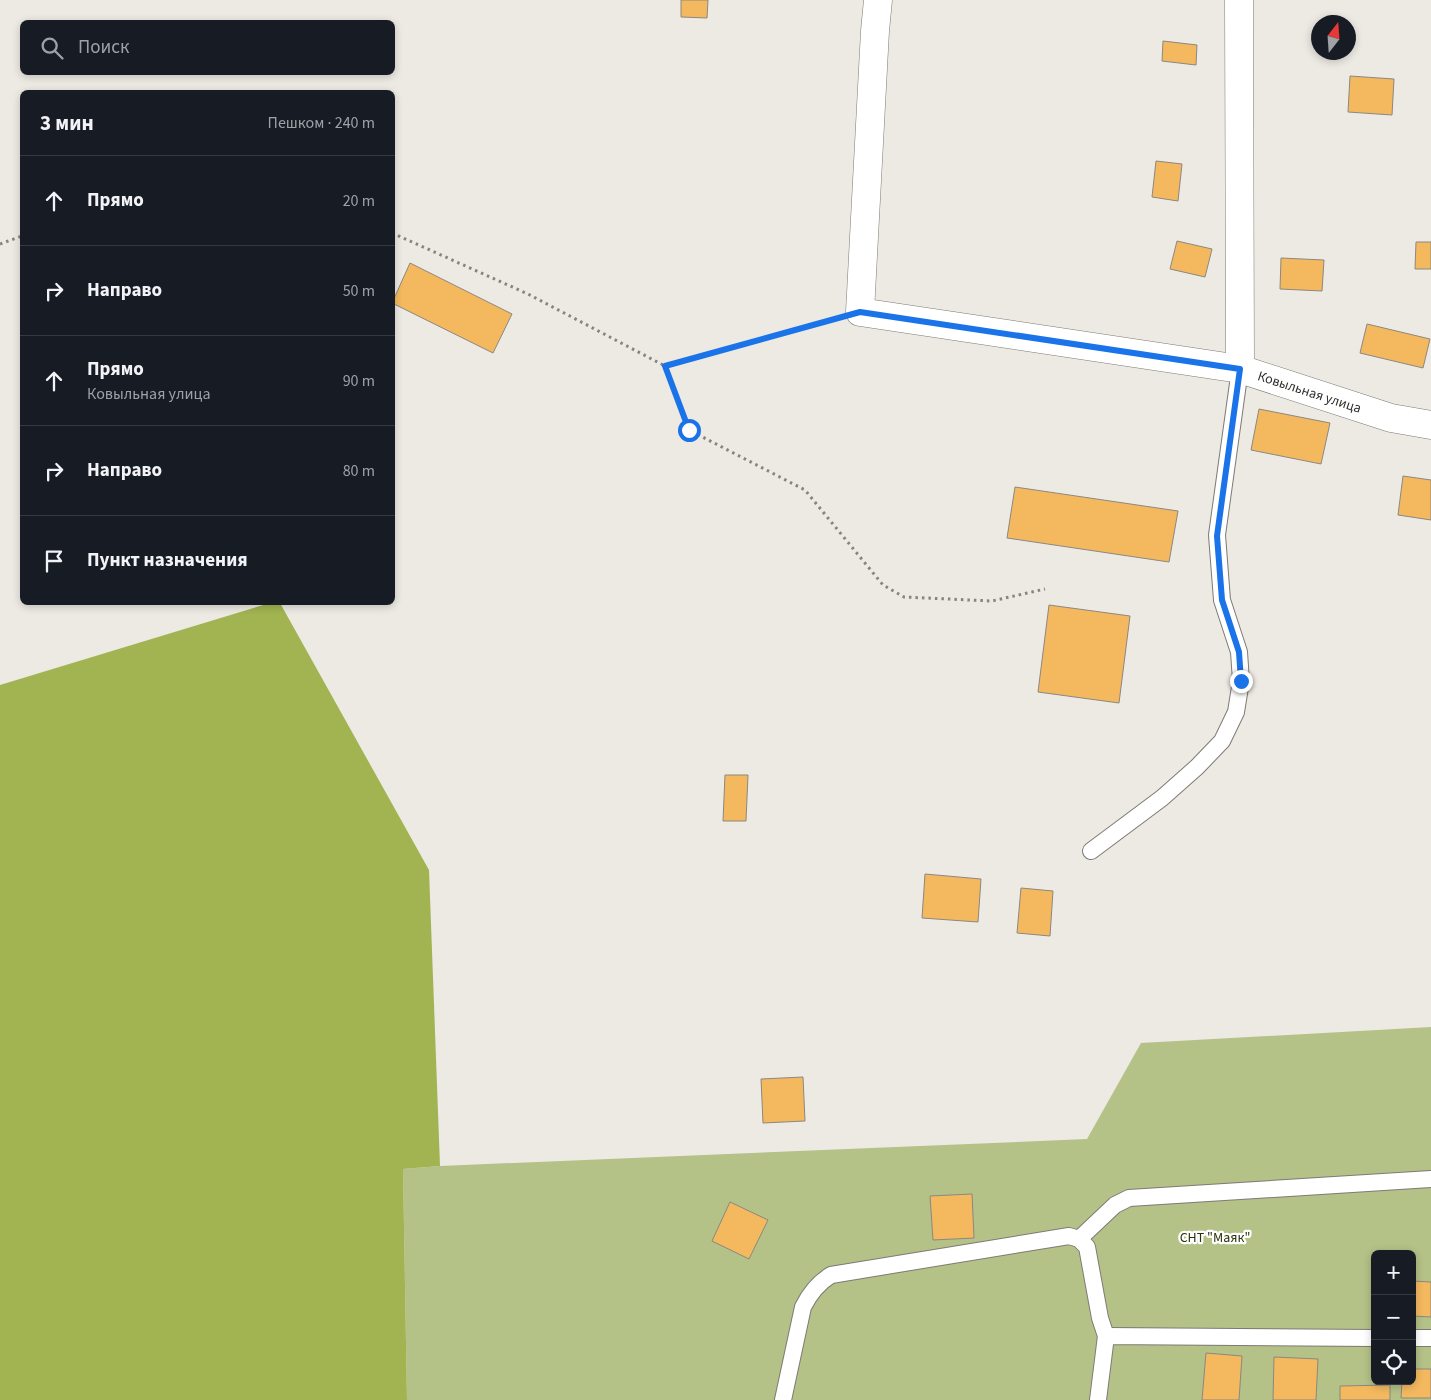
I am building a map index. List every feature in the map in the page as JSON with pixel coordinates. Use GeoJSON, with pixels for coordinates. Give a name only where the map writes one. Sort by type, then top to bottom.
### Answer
{"type":"FeatureCollection","features":[{"type":"Feature","properties":{"kind":"street"},"geometry":{"type":"LineString","coordinates":[[860,312],[878,0]]}},
{"type":"Feature","properties":{"kind":"street"},"geometry":{"type":"LineString","coordinates":[[1239,0],[1240,369]]}},
{"type":"Feature","properties":{"kind":"street","name":"Ковыльная улица"},"geometry":{"type":"LineString","coordinates":[[860,312],[1240,369],[1391,418],[1431,425]]}},
{"type":"Feature","properties":{"kind":"lane"},"geometry":{"type":"LineString","coordinates":[[1091,851],[1162,798],[1197,767],[1222,741],[1236,712],[1241,681],[1239,652],[1222,600],[1217,536],[1240,369]]}},
{"type":"Feature","properties":{"kind":"lane"},"geometry":{"type":"LineString","coordinates":[[1080,1239],[1115,1205],[1129,1198],[1431,1179]]}},
{"type":"Feature","properties":{"kind":"lane"},"geometry":{"type":"LineString","coordinates":[[783,1400],[802,1307],[809,1294],[820,1282],[831,1275],[1069,1236],[1080,1239],[1087,1247],[1100,1318],[1106,1336],[1098,1400]]}},
{"type":"Feature","properties":{"kind":"lane"},"geometry":{"type":"LineString","coordinates":[[1106,1336],[1371,1338]]}},
{"type":"Feature","properties":{"kind":"lane"},"geometry":{"type":"LineString","coordinates":[[1416,1338],[1431,1338]]}},
{"type":"Feature","properties":{"kind":"path"},"geometry":{"type":"LineString","coordinates":[[395,235],[528,294],[665,366],[689,430],[805,490],[883,585],[904,597],[992,601],[1045,589]]}},
{"type":"Feature","properties":{"kind":"path"},"geometry":{"type":"LineString","coordinates":[[0,244],[20,237]]}},
{"type":"Feature","properties":{"kind":"path"},"geometry":{"type":"LineString","coordinates":[[665,366],[860,312]]}},
{"type":"Feature","properties":{"kind":"green space"},"geometry":{"type":"Polygon","coordinates":[[[263,605],[281,605],[429,870],[440,1166],[403,1169],[407,1400],[0,1400],[0,685],[263,605]]]}},
{"type":"Feature","properties":{"kind":"green space","name":"СНТ \"Маяк\""},"geometry":{"type":"Polygon","coordinates":[[[1431,1027],[1431,1400],[407,1400],[403,1169],[1087,1139],[1141,1043],[1431,1027]]]}},
{"type":"Feature","properties":{"kind":"building"},"geometry":{"type":"Polygon","coordinates":[[[681,0],[708,0],[707,18],[681,17],[681,0]]]}},
{"type":"Feature","properties":{"kind":"building"},"geometry":{"type":"Polygon","coordinates":[[[1163,41],[1197,45],[1196,65],[1162,61],[1163,41]]]}},
{"type":"Feature","properties":{"kind":"building"},"geometry":{"type":"Polygon","coordinates":[[[1350,76],[1394,79],[1392,115],[1348,112],[1350,76]]]}},
{"type":"Feature","properties":{"kind":"building"},"geometry":{"type":"Polygon","coordinates":[[[1156,161],[1182,164],[1178,201],[1152,197],[1156,161]]]}},
{"type":"Feature","properties":{"kind":"building"},"geometry":{"type":"Polygon","coordinates":[[[1177,241],[1212,249],[1205,277],[1170,269],[1177,241]]]}},
{"type":"Feature","properties":{"kind":"building"},"geometry":{"type":"Polygon","coordinates":[[[1416,242],[1431,242],[1431,269],[1415,269],[1416,242]]]}},
{"type":"Feature","properties":{"kind":"building"},"geometry":{"type":"Polygon","coordinates":[[[1281,258],[1324,260],[1322,291],[1280,289],[1281,258]]]}},
{"type":"Feature","properties":{"kind":"building"},"geometry":{"type":"Polygon","coordinates":[[[410,263],[512,314],[493,353],[395,304],[395,296],[410,263]]]}},
{"type":"Feature","properties":{"kind":"building"},"geometry":{"type":"Polygon","coordinates":[[[1367,324],[1430,339],[1423,368],[1360,353],[1367,324]]]}},
{"type":"Feature","properties":{"kind":"building"},"geometry":{"type":"Polygon","coordinates":[[[1259,409],[1330,423],[1321,464],[1251,450],[1259,409]]]}},
{"type":"Feature","properties":{"kind":"building"},"geometry":{"type":"Polygon","coordinates":[[[1403,476],[1431,480],[1431,520],[1398,515],[1403,476]]]}},
{"type":"Feature","properties":{"kind":"building"},"geometry":{"type":"Polygon","coordinates":[[[1015,487],[1178,511],[1169,562],[1007,538],[1015,487]]]}},
{"type":"Feature","properties":{"kind":"building"},"geometry":{"type":"Polygon","coordinates":[[[1049,605],[1130,616],[1119,703],[1038,692],[1049,605]]]}},
{"type":"Feature","properties":{"kind":"building"},"geometry":{"type":"Polygon","coordinates":[[[725,775],[748,775],[746,821],[723,821],[725,775]]]}},
{"type":"Feature","properties":{"kind":"building"},"geometry":{"type":"Polygon","coordinates":[[[925,874],[981,879],[978,922],[922,918],[925,874]]]}},
{"type":"Feature","properties":{"kind":"building"},"geometry":{"type":"Polygon","coordinates":[[[1021,888],[1053,891],[1050,936],[1017,933],[1021,888]]]}},
{"type":"Feature","properties":{"kind":"building"},"geometry":{"type":"Polygon","coordinates":[[[803,1077],[805,1121],[763,1123],[761,1079],[803,1077]]]}},
{"type":"Feature","properties":{"kind":"building"},"geometry":{"type":"Polygon","coordinates":[[[972,1194],[974,1238],[933,1240],[930,1196],[972,1194]]]}},
{"type":"Feature","properties":{"kind":"building"},"geometry":{"type":"Polygon","coordinates":[[[730,1202],[768,1220],[749,1259],[712,1241],[730,1202]]]}},
{"type":"Feature","properties":{"kind":"building"},"geometry":{"type":"Polygon","coordinates":[[[1416,1281],[1431,1282],[1431,1317],[1416,1316],[1416,1281]]]}},
{"type":"Feature","properties":{"kind":"building"},"geometry":{"type":"Polygon","coordinates":[[[1206,1353],[1242,1356],[1239,1400],[1202,1400],[1206,1353]]]}},
{"type":"Feature","properties":{"kind":"building"},"geometry":{"type":"Polygon","coordinates":[[[1274,1357],[1318,1359],[1316,1400],[1273,1400],[1274,1357]]]}},
{"type":"Feature","properties":{"kind":"building"},"geometry":{"type":"Polygon","coordinates":[[[1416,1369],[1431,1369],[1431,1398],[1401,1398],[1402,1385],[1416,1385],[1416,1369]]]}},
{"type":"Feature","properties":{"kind":"building"},"geometry":{"type":"Polygon","coordinates":[[[1390,1385],[1390,1400],[1340,1400],[1340,1386],[1390,1385]]]}},
{"type":"Feature","properties":{"kind":"route"},"geometry":{"type":"LineString","coordinates":[[689,430],[665,366],[860,312],[1240,369],[1217,536],[1222,600],[1239,652],[1241,681]]}}]}
